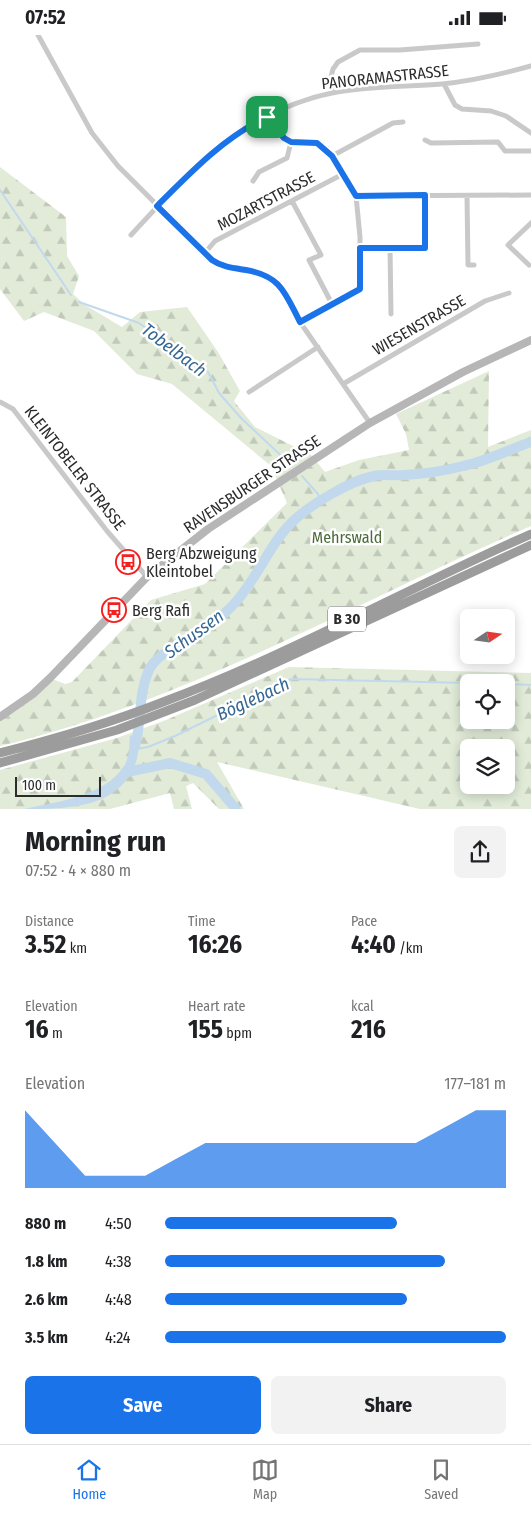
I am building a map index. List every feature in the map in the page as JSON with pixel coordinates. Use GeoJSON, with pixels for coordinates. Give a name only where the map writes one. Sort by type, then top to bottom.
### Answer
{"type":"FeatureCollection","features":[{"type":"Feature","properties":{"kind":"highway","name":"B 30"},"geometry":{"type":"LineString","coordinates":[[0,753],[117,719],[163,703],[247,667],[531,533]]}},
{"type":"Feature","properties":{"kind":"highway","name":"B 30"},"geometry":{"type":"LineString","coordinates":[[0,763],[117,730],[164,712],[243,679],[531,545]]}},
{"type":"Feature","properties":{"kind":"main road","name":"RAVENSBURGER STRASSE"},"geometry":{"type":"LineString","coordinates":[[0,717],[33,694],[50,679],[147,577],[208,529],[370,423],[463,372],[531,340]]}},
{"type":"Feature","properties":{"kind":"street"},"geometry":{"type":"LineString","coordinates":[[38,35],[92,133],[118,166],[204,255],[221,266],[257,272],[273,279],[284,290],[300,322],[370,423]]}},
{"type":"Feature","properties":{"kind":"street"},"geometry":{"type":"LineString","coordinates":[[332,93],[330,81],[338,62],[360,50],[400,51],[478,44]]}},
{"type":"Feature","properties":{"kind":"street","name":"PANORAMASTRASSE"},"geometry":{"type":"LineString","coordinates":[[131,235],[157,206],[211,154],[237,134],[295,104],[332,93],[444,84],[497,75],[531,65]]}},
{"type":"Feature","properties":{"kind":"street"},"geometry":{"type":"LineString","coordinates":[[444,84],[454,105],[462,109],[491,111],[506,116],[531,133]]}},
{"type":"Feature","properties":{"kind":"street"},"geometry":{"type":"LineString","coordinates":[[267,117],[284,138],[291,142],[317,143],[332,156],[356,196],[360,248],[360,289],[300,322]]}},
{"type":"Feature","properties":{"kind":"street"},"geometry":{"type":"LineString","coordinates":[[332,156],[393,123],[403,122]]}},
{"type":"Feature","properties":{"kind":"street"},"geometry":{"type":"LineString","coordinates":[[425,140],[431,143],[498,143],[505,151],[531,151]]}},
{"type":"Feature","properties":{"kind":"street"},"geometry":{"type":"LineString","coordinates":[[253,181],[259,172],[287,158],[291,142]]}},
{"type":"Feature","properties":{"kind":"street","name":"MOZARTSTRASSE"},"geometry":{"type":"LineString","coordinates":[[204,255],[215,241],[343,175]]}},
{"type":"Feature","properties":{"kind":"street"},"geometry":{"type":"LineString","coordinates":[[360,248],[425,248],[425,195]]}},
{"type":"Feature","properties":{"kind":"street"},"geometry":{"type":"LineString","coordinates":[[356,196],[531,195]]}},
{"type":"Feature","properties":{"kind":"street"},"geometry":{"type":"LineString","coordinates":[[467,196],[468,265],[474,265]]}},
{"type":"Feature","properties":{"kind":"street"},"geometry":{"type":"LineString","coordinates":[[292,201],[321,255],[309,260],[332,304]]}},
{"type":"Feature","properties":{"kind":"street"},"geometry":{"type":"LineString","coordinates":[[529,265],[508,245],[531,223]]}},
{"type":"Feature","properties":{"kind":"street"},"geometry":{"type":"LineString","coordinates":[[390,248],[391,314]]}},
{"type":"Feature","properties":{"kind":"street","name":"WIESENSTRASSE"},"geometry":{"type":"LineString","coordinates":[[343,384],[485,301],[509,293]]}},
{"type":"Feature","properties":{"kind":"street"},"geometry":{"type":"LineString","coordinates":[[249,392],[318,347]]}},
{"type":"Feature","properties":{"kind":"street","name":"KLEINTOBELER STRASSE"},"geometry":{"type":"LineString","coordinates":[[0,402],[13,409],[107,531],[147,577]]}},
{"type":"Feature","properties":{"kind":"green space","name":"Mehrswald"},"geometry":{"type":"Polygon","coordinates":[[[0,167],[66,217],[67,256],[79,276],[73,294],[85,305],[122,327],[140,312],[187,307],[218,352],[240,391],[234,401],[255,427],[311,455],[325,472],[359,460],[409,450],[406,434],[396,414],[489,371],[488,447],[531,430],[531,526],[204,677],[70,727],[0,746],[0,717],[50,678],[65,684],[72,682],[151,600],[205,584],[287,503],[271,466],[172,384],[137,374],[94,331],[44,312],[24,321],[0,289],[0,167]]]}},
{"type":"Feature","properties":{"kind":"green space"},"geometry":{"type":"Polygon","coordinates":[[[289,667],[531,673],[531,809],[420,809],[217,762],[244,809],[219,809],[193,783],[186,786],[192,809],[174,809],[170,793],[110,809],[0,809],[0,770],[117,738],[166,720],[289,667]]]}},
{"type":"Feature","properties":{"kind":"water"},"geometry":{"type":"Polygon","coordinates":[[[141,731],[138,755],[128,778],[118,789],[105,798],[74,807],[24,809],[79,796],[105,784],[116,776],[124,766],[129,751],[130,736],[141,731]]]}},
{"type":"Feature","properties":{"kind":"waterway","name":"Tobelbach"},"geometry":{"type":"LineString","coordinates":[[0,190],[71,295]]}},
{"type":"Feature","properties":{"kind":"waterway","name":"Tobelbach"},"geometry":{"type":"LineString","coordinates":[[79,302],[139,323],[208,372],[219,393],[241,418],[292,466]]}},
{"type":"Feature","properties":{"kind":"waterway","name":"Schussen"},"geometry":{"type":"LineString","coordinates":[[135,746],[145,681],[148,672],[156,660],[202,631],[229,609],[249,585],[284,531],[300,515],[319,501],[364,479],[377,475],[426,473],[456,468],[481,461],[531,442]]}},
{"type":"Feature","properties":{"kind":"waterway","name":"Tobelbach"},"geometry":{"type":"LineString","coordinates":[[302,476],[318,494],[320,502]]}},
{"type":"Feature","properties":{"kind":"waterway","name":"Böglebach"},"geometry":{"type":"LineString","coordinates":[[137,749],[148,747],[175,736],[291,679],[460,683]]}},
{"type":"Feature","properties":{"kind":"waterway","name":"Böglebach"},"geometry":{"type":"LineString","coordinates":[[515,684],[531,685]]}},
{"type":"Feature","properties":{"kind":"waterway"},"geometry":{"type":"LineString","coordinates":[[127,772],[170,763],[206,774],[236,809]]}},
{"type":"Feature","properties":{"kind":"place","name":"Berg Abzweigung Kleintobel"},"geometry":{"type":"Point","coordinates":[128,562]}},
{"type":"Feature","properties":{"kind":"place","name":"Berg Rafi"},"geometry":{"type":"Point","coordinates":[114,610]}},
{"type":"Feature","properties":{"kind":"route"},"geometry":{"type":"LineString","coordinates":[[267,117],[284,138],[291,142],[317,143],[332,156],[356,196],[425,195],[425,248],[360,248],[360,289],[300,322],[284,290],[273,279],[257,272],[221,266],[204,255],[157,206],[211,154],[237,134],[267,117]]}}]}
